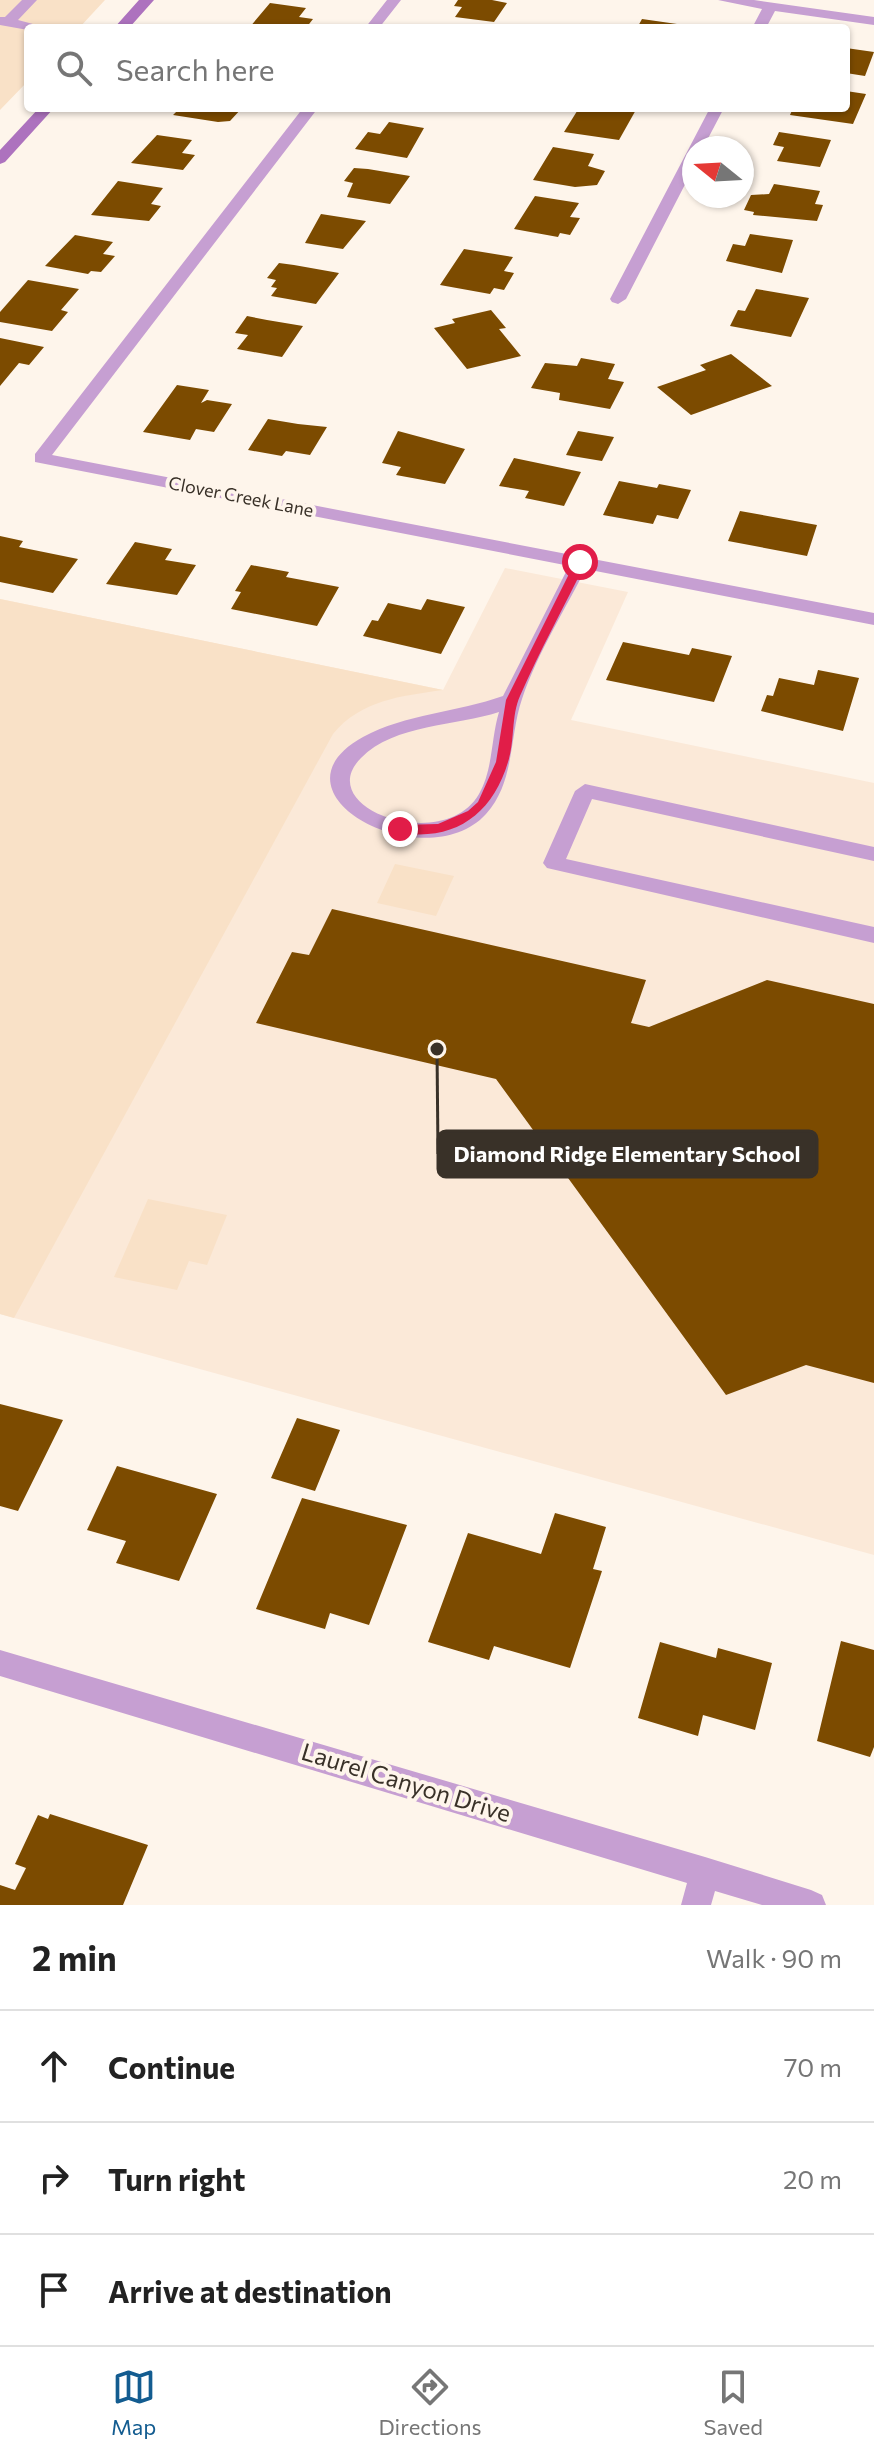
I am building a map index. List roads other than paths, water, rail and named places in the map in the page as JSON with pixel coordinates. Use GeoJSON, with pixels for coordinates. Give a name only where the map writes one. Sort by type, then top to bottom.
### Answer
{"type":"FeatureCollection","features":[{"type":"Feature","properties":{"kind":"main road"},"geometry":{"type":"LineString","coordinates":[[124,24],[142,1]]}},
{"type":"Feature","properties":{"kind":"main road"},"geometry":{"type":"LineString","coordinates":[[0,159],[43,112]]}},
{"type":"Feature","properties":{"kind":"street"},"geometry":{"type":"LineString","coordinates":[[4,22],[30,0]]}},
{"type":"Feature","properties":{"kind":"street"},"geometry":{"type":"LineString","coordinates":[[375,24],[394,0]]}},
{"type":"Feature","properties":{"kind":"street"},"geometry":{"type":"LineString","coordinates":[[725,0],[874,21]]}},
{"type":"Feature","properties":{"kind":"street"},"geometry":{"type":"LineString","coordinates":[[761,24],[770,7]]}},
{"type":"Feature","properties":{"kind":"street"},"geometry":{"type":"LineString","coordinates":[[4,22],[24,25]]}},
{"type":"Feature","properties":{"kind":"street","name":"Clover Creek Lane"},"geometry":{"type":"LineString","coordinates":[[308,112],[41,458],[874,619]]}},
{"type":"Feature","properties":{"kind":"street"},"geometry":{"type":"LineString","coordinates":[[702,136],[715,112]]}},
{"type":"Feature","properties":{"kind":"street"},"geometry":{"type":"LineString","coordinates":[[618,299],[682,175]]}},
{"type":"Feature","properties":{"kind":"street"},"geometry":{"type":"LineString","coordinates":[[512,700],[469,714],[408,726],[362,746],[344,769],[341,782],[345,795],[366,817],[400,829],[439,828],[473,814],[491,792],[502,762],[512,700],[580,562]]}},
{"type":"Feature","properties":{"kind":"street"},"geometry":{"type":"LineString","coordinates":[[874,854],[585,791],[554,863],[874,935]]}},
{"type":"Feature","properties":{"kind":"street","name":"Laurel Canyon Drive"},"geometry":{"type":"LineString","coordinates":[[0,1663],[811,1905]]}},
{"type":"Feature","properties":{"kind":"street"},"geometry":{"type":"LineString","coordinates":[[696,1905],[705,1872]]}},
{"type":"Feature","properties":{"kind":"place","name":"Diamond Ridge Elementary School"},"geometry":{"type":"Point","coordinates":[437,1049]}}]}
